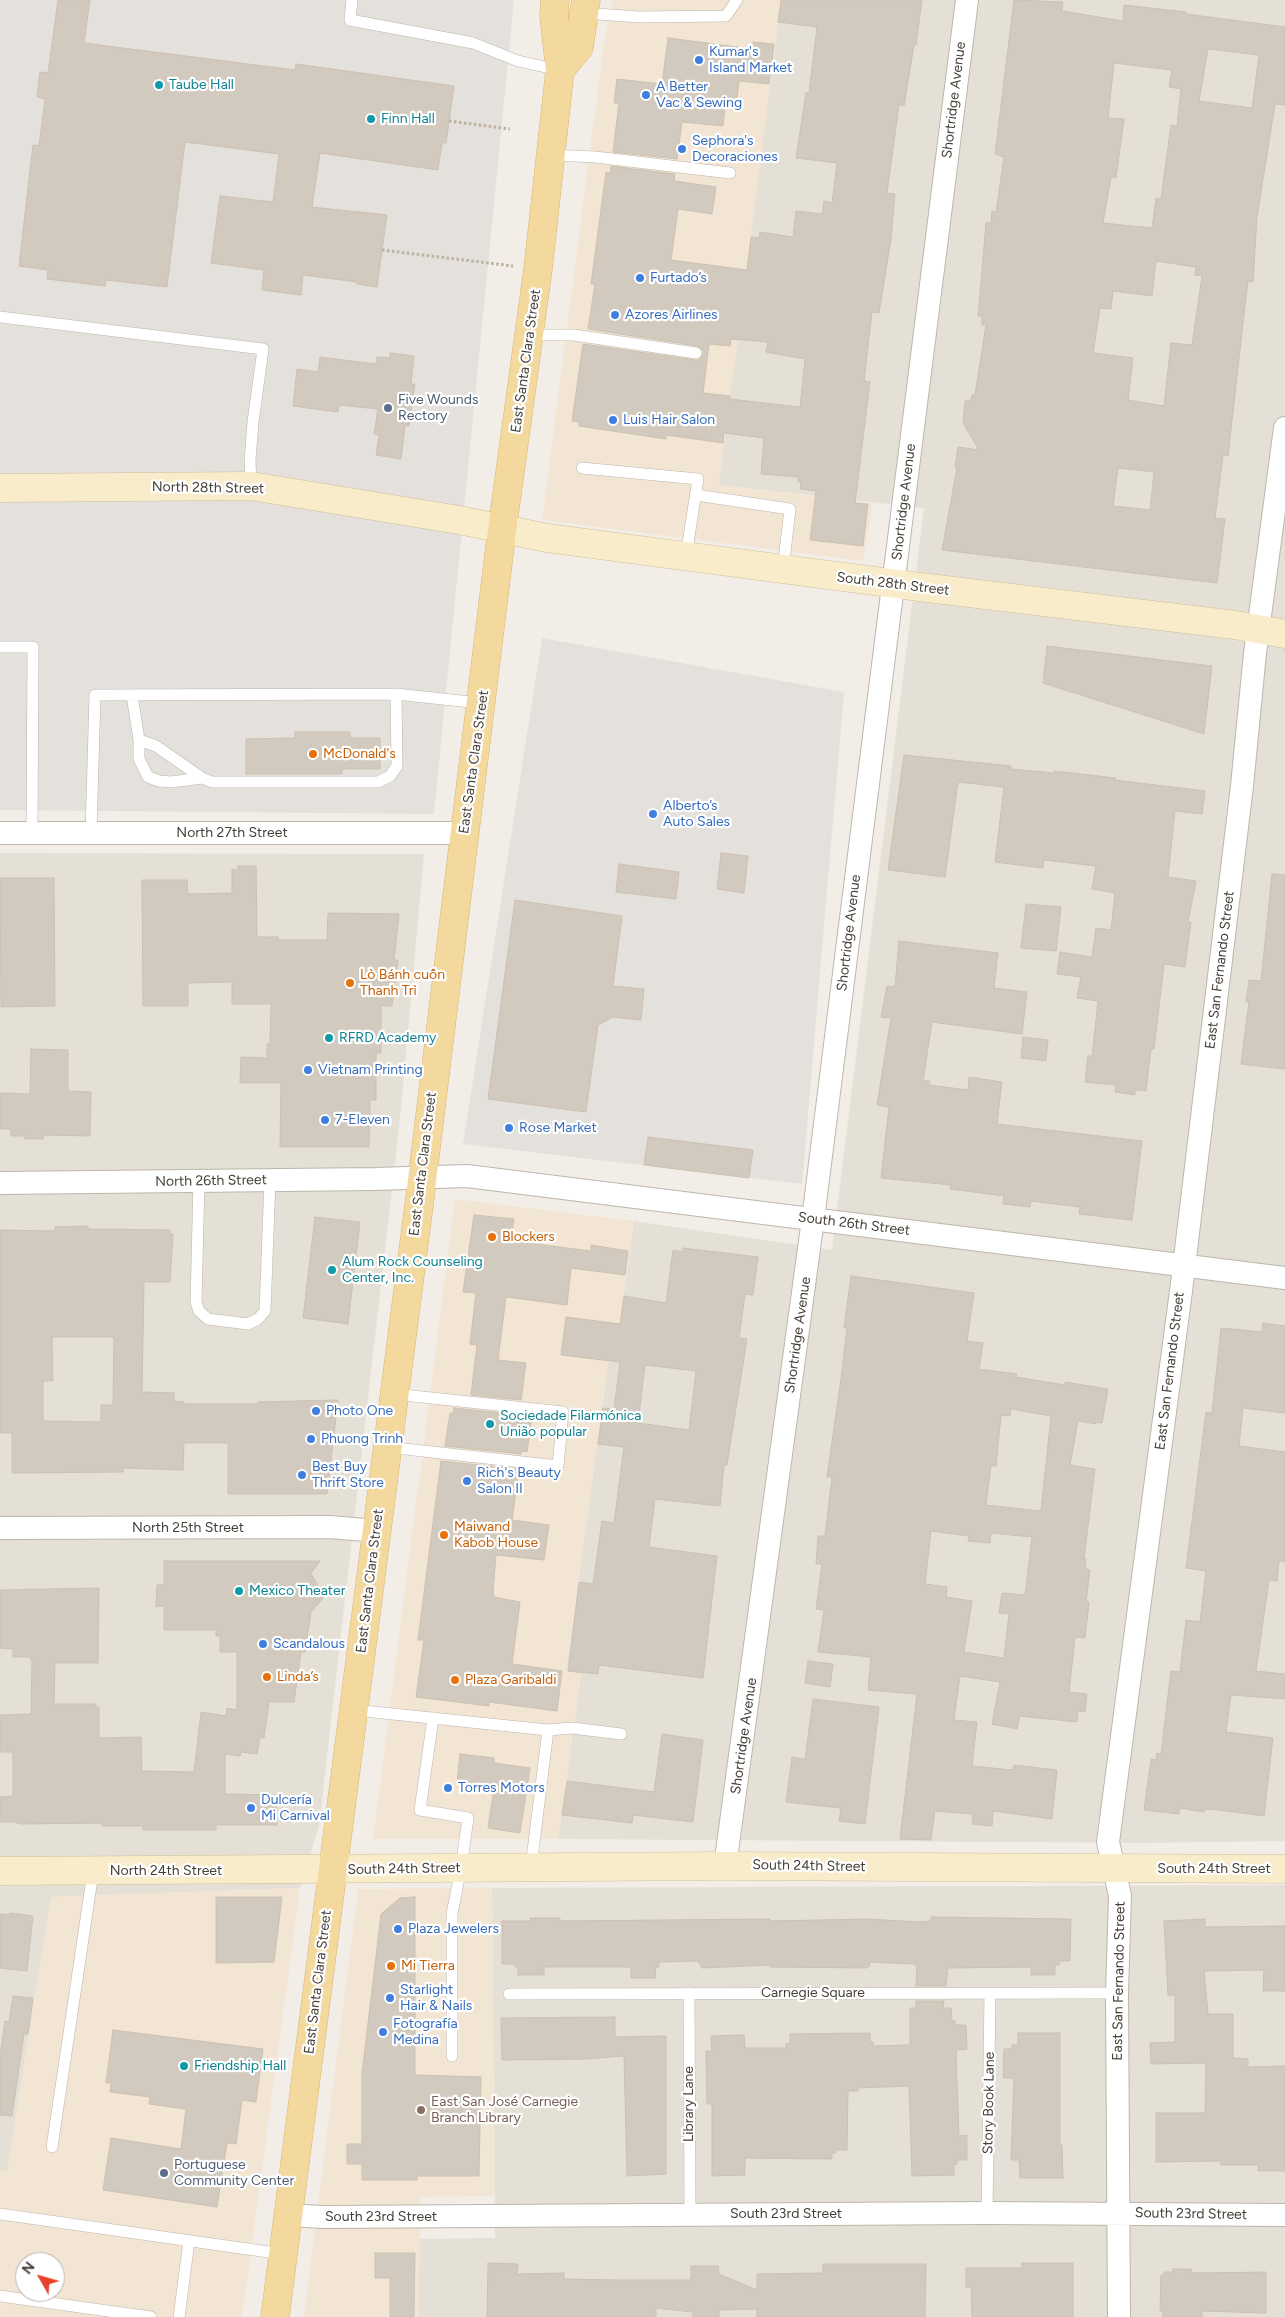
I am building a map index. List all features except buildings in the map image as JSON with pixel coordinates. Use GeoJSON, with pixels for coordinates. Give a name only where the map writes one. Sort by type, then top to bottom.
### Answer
{"type":"FeatureCollection","features":[{"type":"Feature","properties":{"kind":"main road","name":"East Santa Clara Street"},"geometry":{"type":"LineString","coordinates":[[275,2317],[422,1176],[502,530],[538,269],[560,70],[554,16],[555,0]]}},
{"type":"Feature","properties":{"kind":"main road"},"geometry":{"type":"LineString","coordinates":[[560,70],[579,47],[585,7]]}},
{"type":"Feature","properties":{"kind":"street","name":"Shortridge Avenue"},"geometry":{"type":"LineString","coordinates":[[726,1866],[813,1219],[967,0]]}},
{"type":"Feature","properties":{"kind":"street","name":"East San Fernando Street"},"geometry":{"type":"LineString","coordinates":[[1120,2317],[1117,1993],[1120,1896],[1108,1842],[1184,1264],[1242,786],[1258,629],[1285,428]]}},
{"type":"Feature","properties":{"kind":"street","name":"North 28th Street"},"geometry":{"type":"LineString","coordinates":[[0,488],[251,486],[459,520],[502,530]]}},
{"type":"Feature","properties":{"kind":"street","name":"South 28th Street"},"geometry":{"type":"LineString","coordinates":[[502,530],[893,584],[1258,629],[1285,634]]}},
{"type":"Feature","properties":{"kind":"street","name":"North 27th Street"},"geometry":{"type":"LineString","coordinates":[[0,833],[465,832]]}},
{"type":"Feature","properties":{"kind":"street","name":"South 26th Street"},"geometry":{"type":"LineString","coordinates":[[422,1176],[467,1176],[1285,1278]]}},
{"type":"Feature","properties":{"kind":"street","name":"North 26th Street"},"geometry":{"type":"LineString","coordinates":[[0,1183],[422,1176]]}},
{"type":"Feature","properties":{"kind":"street","name":"North 25th Street"},"geometry":{"type":"LineString","coordinates":[[0,1528],[330,1527],[376,1531]]}},
{"type":"Feature","properties":{"kind":"street","name":"South 24th Street"},"geometry":{"type":"LineString","coordinates":[[333,1870],[726,1866],[1285,1869]]}},
{"type":"Feature","properties":{"kind":"street","name":"North 24th Street"},"geometry":{"type":"LineString","coordinates":[[0,1871],[333,1870]]}},
{"type":"Feature","properties":{"kind":"street","name":"South 23rd Street"},"geometry":{"type":"LineString","coordinates":[[288,2215],[690,2215],[987,2212],[1285,2215]]}},
{"type":"Feature","properties":{"kind":"lane"},"geometry":{"type":"LineString","coordinates":[[352,0],[350,20],[473,43],[518,61],[560,70]]}},
{"type":"Feature","properties":{"kind":"lane"},"geometry":{"type":"LineString","coordinates":[[585,7],[639,17],[726,16],[737,0]]}},
{"type":"Feature","properties":{"kind":"lane"},"geometry":{"type":"LineString","coordinates":[[551,155],[595,157],[730,173]]}},
{"type":"Feature","properties":{"kind":"lane"},"geometry":{"type":"LineString","coordinates":[[0,317],[263,349],[252,431],[251,486]]}},
{"type":"Feature","properties":{"kind":"lane"},"geometry":{"type":"LineString","coordinates":[[530,335],[574,335],[696,353]]}},
{"type":"Feature","properties":{"kind":"lane"},"geometry":{"type":"LineString","coordinates":[[582,468],[698,479],[686,556]]}},
{"type":"Feature","properties":{"kind":"lane"},"geometry":{"type":"LineString","coordinates":[[696,495],[790,509],[783,569]]}},
{"type":"Feature","properties":{"kind":"lane"},"geometry":{"type":"LineString","coordinates":[[0,647],[33,647],[32,833]]}},
{"type":"Feature","properties":{"kind":"lane"},"geometry":{"type":"LineString","coordinates":[[91,833],[95,695],[396,694],[482,703]]}},
{"type":"Feature","properties":{"kind":"lane"},"geometry":{"type":"LineString","coordinates":[[139,740],[156,746],[202,778],[212,782],[378,782],[385,780],[397,766],[396,694]]}},
{"type":"Feature","properties":{"kind":"lane"},"geometry":{"type":"LineString","coordinates":[[132,695],[139,740],[139,759],[148,777],[159,781],[171,782],[202,778]]}},
{"type":"Feature","properties":{"kind":"lane"},"geometry":{"type":"LineString","coordinates":[[199,1181],[196,1302],[199,1311],[208,1319],[248,1324],[258,1320],[265,1311],[270,1180]]}},
{"type":"Feature","properties":{"kind":"lane"},"geometry":{"type":"LineString","coordinates":[[387,1447],[558,1466],[563,1412],[394,1394]]}},
{"type":"Feature","properties":{"kind":"lane"},"geometry":{"type":"LineString","coordinates":[[354,1710],[548,1730],[572,1728],[621,1734]]}},
{"type":"Feature","properties":{"kind":"lane"},"geometry":{"type":"LineString","coordinates":[[433,1718],[420,1810],[468,1818],[452,1914],[452,2056]]}},
{"type":"Feature","properties":{"kind":"lane"},"geometry":{"type":"LineString","coordinates":[[531,1867],[548,1730]]}},
{"type":"Feature","properties":{"kind":"lane"},"geometry":{"type":"LineString","coordinates":[[52,2147],[93,1872]]}},
{"type":"Feature","properties":{"kind":"lane","name":"Library Lane"},"geometry":{"type":"LineString","coordinates":[[689,1993],[690,2215]]}},
{"type":"Feature","properties":{"kind":"lane","name":"Carnegie Square"},"geometry":{"type":"LineString","coordinates":[[509,1994],[1117,1993]]}},
{"type":"Feature","properties":{"kind":"lane","name":"Story Book Lane"},"geometry":{"type":"LineString","coordinates":[[987,2212],[990,1994]]}},
{"type":"Feature","properties":{"kind":"lane"},"geometry":{"type":"LineString","coordinates":[[0,2214],[283,2254]]}},
{"type":"Feature","properties":{"kind":"lane"},"geometry":{"type":"LineString","coordinates":[[179,2317],[189,2241]]}},
{"type":"Feature","properties":{"kind":"lane"},"geometry":{"type":"LineString","coordinates":[[0,2296],[151,2317]]}},
{"type":"Feature","properties":{"kind":"path"},"geometry":{"type":"LineString","coordinates":[[449,121],[510,129]]}},
{"type":"Feature","properties":{"kind":"path"},"geometry":{"type":"LineString","coordinates":[[382,250],[538,269]]}},
{"type":"Feature","properties":{"kind":"shaded area"},"geometry":{"type":"Polygon","coordinates":[[[0,0],[514,0],[434,814],[0,810],[0,0]]]}},
{"type":"Feature","properties":{"kind":"shaded area"},"geometry":{"type":"Polygon","coordinates":[[[613,0],[781,0],[719,485],[873,503],[863,561],[542,520],[604,43],[613,0]]]}},
{"type":"Feature","properties":{"kind":"shaded area"},"geometry":{"type":"Polygon","coordinates":[[[781,0],[1285,0],[1285,1841],[1146,1843],[558,1839],[581,1675],[566,1672],[608,1363],[620,1320],[634,1221],[832,1250],[924,508],[718,485],[781,0]]]}},
{"type":"Feature","properties":{"kind":"shaded area"},"geometry":{"type":"Polygon","coordinates":[[[542,638],[844,692],[802,1184],[463,1144],[542,638]]]}},
{"type":"Feature","properties":{"kind":"shaded area"},"geometry":{"type":"Polygon","coordinates":[[[0,853],[424,854],[400,1119],[319,1826],[300,1888],[51,1897],[7,2172],[0,2171],[0,853]]]}},
{"type":"Feature","properties":{"kind":"shaded area"},"geometry":{"type":"Polygon","coordinates":[[[455,1199],[634,1221],[620,1320],[608,1363],[566,1671],[581,1674],[558,1839],[373,1839],[455,1199]]]}},
{"type":"Feature","properties":{"kind":"shaded area"},"geometry":{"type":"Polygon","coordinates":[[[1285,1885],[1285,2317],[419,2317],[418,2239],[495,2238],[492,1888],[1285,1885]]]}},
{"type":"Feature","properties":{"kind":"shaded area"},"geometry":{"type":"Polygon","coordinates":[[[300,1888],[242,2317],[0,2317],[0,2171],[7,2172],[51,1897],[300,1888]]]}},
{"type":"Feature","properties":{"kind":"shaded area"},"geometry":{"type":"Polygon","coordinates":[[[492,1888],[494,2196],[420,2197],[419,2317],[304,2317],[358,1889],[492,1888]]]}},
{"type":"Feature","properties":{"kind":"place","name":"Kumar's Island Market"},"geometry":{"type":"Point","coordinates":[699,60]}},
{"type":"Feature","properties":{"kind":"place","name":"Taube Hall"},"geometry":{"type":"Point","coordinates":[159,85]}},
{"type":"Feature","properties":{"kind":"place","name":"A Better Vac & Sewing"},"geometry":{"type":"Point","coordinates":[646,95]}},
{"type":"Feature","properties":{"kind":"place","name":"Finn Hall"},"geometry":{"type":"Point","coordinates":[371,119]}},
{"type":"Feature","properties":{"kind":"place","name":"Sephora's Decoraciones"},"geometry":{"type":"Point","coordinates":[682,149]}},
{"type":"Feature","properties":{"kind":"place","name":"Furtado’s"},"geometry":{"type":"Point","coordinates":[640,278]}},
{"type":"Feature","properties":{"kind":"place","name":"Azores Airlines"},"geometry":{"type":"Point","coordinates":[615,315]}},
{"type":"Feature","properties":{"kind":"place","name":"Five Wounds Rectory"},"geometry":{"type":"Point","coordinates":[388,408]}},
{"type":"Feature","properties":{"kind":"place","name":"Luis Hair Salon"},"geometry":{"type":"Point","coordinates":[613,420]}},
{"type":"Feature","properties":{"kind":"place","name":"McDonald's"},"geometry":{"type":"Point","coordinates":[313,754]}},
{"type":"Feature","properties":{"kind":"place","name":"Alberto’s Auto Sales"},"geometry":{"type":"Point","coordinates":[653,814]}},
{"type":"Feature","properties":{"kind":"place","name":"Lò Bánh cuốn Thanh Trì"},"geometry":{"type":"Point","coordinates":[350,983]}},
{"type":"Feature","properties":{"kind":"place","name":"RFRD Academy"},"geometry":{"type":"Point","coordinates":[329,1038]}},
{"type":"Feature","properties":{"kind":"place","name":"Vietnam Printing"},"geometry":{"type":"Point","coordinates":[308,1070]}},
{"type":"Feature","properties":{"kind":"place","name":"7-Eleven"},"geometry":{"type":"Point","coordinates":[325,1120]}},
{"type":"Feature","properties":{"kind":"place","name":"Rose Market"},"geometry":{"type":"Point","coordinates":[509,1128]}},
{"type":"Feature","properties":{"kind":"place","name":"Blockers"},"geometry":{"type":"Point","coordinates":[492,1237]}},
{"type":"Feature","properties":{"kind":"place","name":"Alum Rock Counseling Center, Inc."},"geometry":{"type":"Point","coordinates":[332,1270]}},
{"type":"Feature","properties":{"kind":"place","name":"Photo One"},"geometry":{"type":"Point","coordinates":[316,1411]}},
{"type":"Feature","properties":{"kind":"place","name":"Sociedade Filarmónica União popular"},"geometry":{"type":"Point","coordinates":[490,1424]}},
{"type":"Feature","properties":{"kind":"place","name":"Phuong Trinh"},"geometry":{"type":"Point","coordinates":[311,1439]}},
{"type":"Feature","properties":{"kind":"place","name":"Best Buy Thrift Store"},"geometry":{"type":"Point","coordinates":[302,1475]}},
{"type":"Feature","properties":{"kind":"place","name":"Rich's Beauty Salon II"},"geometry":{"type":"Point","coordinates":[467,1481]}},
{"type":"Feature","properties":{"kind":"place","name":"Maiwand Kabob House"},"geometry":{"type":"Point","coordinates":[444,1535]}},
{"type":"Feature","properties":{"kind":"place","name":"Mexico Theater"},"geometry":{"type":"Point","coordinates":[239,1591]}},
{"type":"Feature","properties":{"kind":"place","name":"Scandalous"},"geometry":{"type":"Point","coordinates":[263,1644]}},
{"type":"Feature","properties":{"kind":"place","name":"Linda’s"},"geometry":{"type":"Point","coordinates":[267,1677]}},
{"type":"Feature","properties":{"kind":"place","name":"Plaza Garibaldi"},"geometry":{"type":"Point","coordinates":[455,1680]}},
{"type":"Feature","properties":{"kind":"place","name":"Torres Motors"},"geometry":{"type":"Point","coordinates":[448,1788]}},
{"type":"Feature","properties":{"kind":"place","name":"Dulcería Mi Carnival"},"geometry":{"type":"Point","coordinates":[251,1808]}},
{"type":"Feature","properties":{"kind":"place","name":"Plaza Jewelers"},"geometry":{"type":"Point","coordinates":[398,1929]}},
{"type":"Feature","properties":{"kind":"place","name":"Mi Tierra"},"geometry":{"type":"Point","coordinates":[391,1966]}},
{"type":"Feature","properties":{"kind":"place","name":"Starlight Hair & Nails"},"geometry":{"type":"Point","coordinates":[390,1998]}},
{"type":"Feature","properties":{"kind":"place","name":"Fotografía Medina"},"geometry":{"type":"Point","coordinates":[383,2032]}},
{"type":"Feature","properties":{"kind":"place","name":"Friendship Hall"},"geometry":{"type":"Point","coordinates":[184,2066]}},
{"type":"Feature","properties":{"kind":"place","name":"East San José Carnegie Branch Library"},"geometry":{"type":"Point","coordinates":[421,2110]}},
{"type":"Feature","properties":{"kind":"place","name":"Portuguese Community Center"},"geometry":{"type":"Point","coordinates":[164,2173]}}]}
